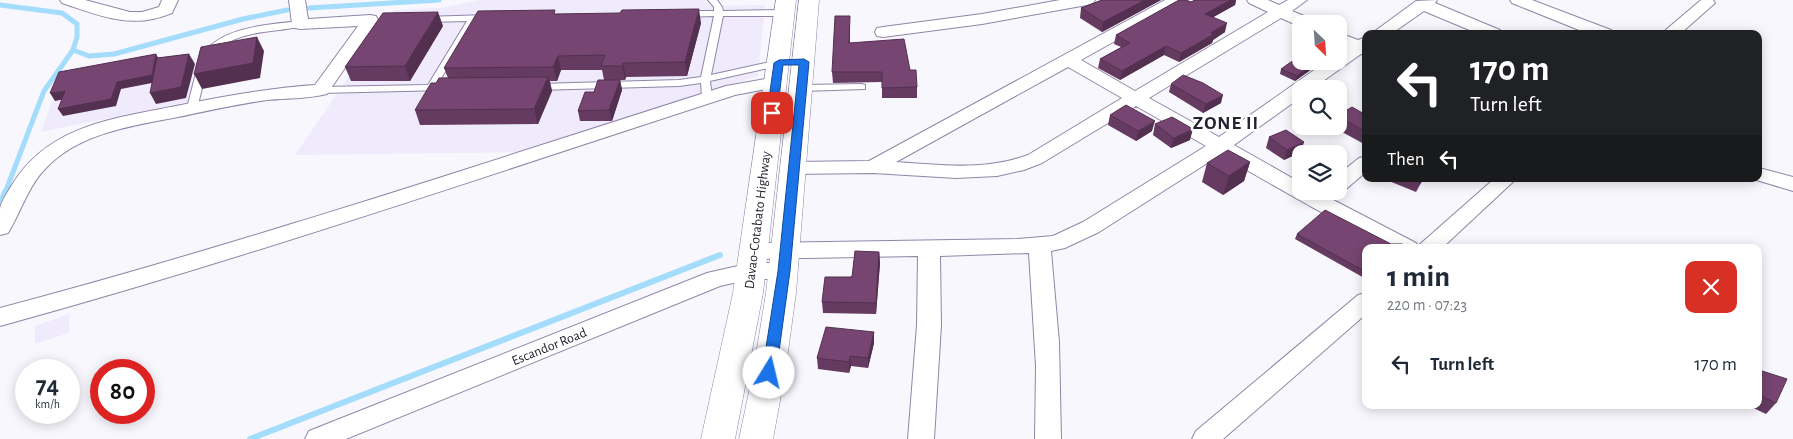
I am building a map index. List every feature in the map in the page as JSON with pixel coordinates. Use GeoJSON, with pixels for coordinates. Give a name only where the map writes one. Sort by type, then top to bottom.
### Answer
{"type":"FeatureCollection","features":[{"type":"Feature","properties":{"kind":"highway","name":"Davao-Cotabato Highway"},"geometry":{"type":"LineString","coordinates":[[718,439],[737,356],[753,261],[790,74],[797,6]]}},
{"type":"Feature","properties":{"kind":"highway","name":"Davao-Cotabato Highway"},"geometry":{"type":"LineString","coordinates":[[756,439],[773,348],[785,260],[792,168],[790,74]]}},
{"type":"Feature","properties":{"kind":"street"},"geometry":{"type":"LineString","coordinates":[[68,0],[99,4],[121,16],[148,16],[166,10],[170,0]]}},
{"type":"Feature","properties":{"kind":"street"},"geometry":{"type":"LineString","coordinates":[[0,228],[32,170],[56,149],[71,140],[111,126],[192,108],[279,93],[321,90],[374,20],[300,24],[297,0]]}},
{"type":"Feature","properties":{"kind":"street"},"geometry":{"type":"LineString","coordinates":[[883,32],[982,19],[1087,0]]}},
{"type":"Feature","properties":{"kind":"street"},"geometry":{"type":"LineString","coordinates":[[872,167],[1066,59],[1177,0]]}},
{"type":"Feature","properties":{"kind":"street"},"geometry":{"type":"LineString","coordinates":[[1255,0],[1292,17]]}},
{"type":"Feature","properties":{"kind":"street"},"geometry":{"type":"LineString","coordinates":[[792,168],[872,167],[954,171],[1001,170],[1020,166],[1035,159],[1299,0]]}},
{"type":"Feature","properties":{"kind":"street"},"geometry":{"type":"LineString","coordinates":[[1518,0],[1595,30]]}},
{"type":"Feature","properties":{"kind":"street"},"geometry":{"type":"LineString","coordinates":[[1385,30],[1425,2],[1485,30]]}},
{"type":"Feature","properties":{"kind":"street"},"geometry":{"type":"LineString","coordinates":[[1674,30],[1707,3]]}},
{"type":"Feature","properties":{"kind":"street"},"geometry":{"type":"LineString","coordinates":[[1348,41],[1362,45]]}},
{"type":"Feature","properties":{"kind":"street","name":"Escandor Road"},"geometry":{"type":"LineString","coordinates":[[318,439],[698,286],[734,274],[753,261],[929,248],[1039,246],[1057,243],[1091,227],[1220,146],[1362,47]]}},
{"type":"Feature","properties":{"kind":"street"},"geometry":{"type":"LineString","coordinates":[[1066,59],[1220,146],[1292,181]]}},
{"type":"Feature","properties":{"kind":"street"},"geometry":{"type":"LineString","coordinates":[[0,317],[134,280],[313,226],[706,88],[747,86],[790,74]]}},
{"type":"Feature","properties":{"kind":"street"},"geometry":{"type":"LineString","coordinates":[[1347,177],[1362,165]]}},
{"type":"Feature","properties":{"kind":"street"},"geometry":{"type":"LineString","coordinates":[[1762,175],[1793,184]]}},
{"type":"Feature","properties":{"kind":"street"},"geometry":{"type":"LineString","coordinates":[[1433,244],[1503,182]]}},
{"type":"Feature","properties":{"kind":"street"},"geometry":{"type":"LineString","coordinates":[[1330,200],[1401,244]]}},
{"type":"Feature","properties":{"kind":"street"},"geometry":{"type":"LineString","coordinates":[[1039,246],[1048,331],[1050,389],[1048,439]]}},
{"type":"Feature","properties":{"kind":"street"},"geometry":{"type":"LineString","coordinates":[[921,439],[929,325],[929,248]]}},
{"type":"Feature","properties":{"kind":"street"},"geometry":{"type":"LineString","coordinates":[[1205,439],[1362,303]]}},
{"type":"Feature","properties":{"kind":"lane"},"geometry":{"type":"LineString","coordinates":[[527,87],[644,85],[706,88],[719,14],[718,7],[712,0]]}},
{"type":"Feature","properties":{"kind":"lane"},"geometry":{"type":"LineString","coordinates":[[670,14],[719,14],[797,6]]}},
{"type":"Feature","properties":{"kind":"lane"},"geometry":{"type":"LineString","coordinates":[[416,19],[502,17]]}},
{"type":"Feature","properties":{"kind":"lane"},"geometry":{"type":"LineString","coordinates":[[431,88],[473,18]]}},
{"type":"Feature","properties":{"kind":"lane"},"geometry":{"type":"LineString","coordinates":[[192,108],[203,61],[215,46],[239,34],[300,24]]}},
{"type":"Feature","properties":{"kind":"lane"},"geometry":{"type":"LineString","coordinates":[[790,74],[862,87]]}},
{"type":"Feature","properties":{"kind":"lane"},"geometry":{"type":"LineString","coordinates":[[321,90],[450,88]]}},
{"type":"Feature","properties":{"kind":"shaded area"},"geometry":{"type":"Polygon","coordinates":[[[480,0],[702,0],[711,6],[765,5],[758,76],[525,152],[295,155],[394,10],[440,8],[480,0]]]}},
{"type":"Feature","properties":{"kind":"shaded area"},"geometry":{"type":"Polygon","coordinates":[[[196,58],[188,102],[41,132],[60,78],[161,59],[196,58]]]}},
{"type":"Feature","properties":{"kind":"shaded area"},"geometry":{"type":"Polygon","coordinates":[[[69,314],[69,333],[35,344],[35,326],[69,314]]]}},
{"type":"Feature","properties":{"kind":"building"},"geometry":{"type":"Polygon","coordinates":[[[1102,0],[1145,0],[1103,22],[1081,8],[1102,0]]]}},
{"type":"Feature","properties":{"kind":"building"},"geometry":{"type":"Polygon","coordinates":[[[1179,0],[1191,2],[1195,0],[1231,0],[1205,14],[1227,23],[1211,33],[1214,34],[1181,53],[1166,46],[1122,71],[1100,59],[1130,43],[1116,35],[1179,0]]]}},
{"type":"Feature","properties":{"kind":"building"},"geometry":{"type":"Polygon","coordinates":[[[699,9],[685,62],[623,63],[622,66],[601,66],[605,55],[558,56],[553,67],[444,68],[478,11],[555,10],[554,14],[620,13],[622,10],[699,9]]]}},
{"type":"Feature","properties":{"kind":"building"},"geometry":{"type":"Polygon","coordinates":[[[438,12],[405,66],[345,67],[383,13],[438,12]]]}},
{"type":"Feature","properties":{"kind":"building"},"geometry":{"type":"Polygon","coordinates":[[[835,16],[850,16],[849,43],[904,39],[910,70],[916,70],[917,87],[882,88],[882,72],[832,72],[835,16]]]}},
{"type":"Feature","properties":{"kind":"building"},"geometry":{"type":"Polygon","coordinates":[[[257,37],[253,63],[194,74],[201,47],[257,37]]]}},
{"type":"Feature","properties":{"kind":"building"},"geometry":{"type":"Polygon","coordinates":[[[156,54],[152,75],[117,82],[111,99],[58,109],[65,91],[50,93],[59,72],[156,54]]]}},
{"type":"Feature","properties":{"kind":"building"},"geometry":{"type":"Polygon","coordinates":[[[189,54],[181,87],[150,93],[157,58],[189,54]]]}},
{"type":"Feature","properties":{"kind":"building"},"geometry":{"type":"Polygon","coordinates":[[[1292,61],[1292,70],[1305,70],[1297,76],[1281,69],[1292,61]]]}},
{"type":"Feature","properties":{"kind":"building"},"geometry":{"type":"Polygon","coordinates":[[[1183,75],[1203,83],[1223,95],[1206,104],[1171,84],[1183,75]]]}},
{"type":"Feature","properties":{"kind":"building"},"geometry":{"type":"Polygon","coordinates":[[[548,77],[534,109],[415,110],[431,83],[436,83],[439,78],[548,77]]]}},
{"type":"Feature","properties":{"kind":"building"},"geometry":{"type":"Polygon","coordinates":[[[598,80],[620,80],[609,110],[578,111],[585,92],[594,92],[598,80]]]}},
{"type":"Feature","properties":{"kind":"building"},"geometry":{"type":"Polygon","coordinates":[[[1126,105],[1155,121],[1138,131],[1110,115],[1126,105]]]}},
{"type":"Feature","properties":{"kind":"building"},"geometry":{"type":"Polygon","coordinates":[[[1352,107],[1362,113],[1362,130],[1347,121],[1347,110],[1352,107]]]}},
{"type":"Feature","properties":{"kind":"building"},"geometry":{"type":"Polygon","coordinates":[[[1172,117],[1193,129],[1174,138],[1155,124],[1172,117]]]}},
{"type":"Feature","properties":{"kind":"building"},"geometry":{"type":"Polygon","coordinates":[[[1286,130],[1304,142],[1292,145],[1292,148],[1287,150],[1269,137],[1286,130]]]}},
{"type":"Feature","properties":{"kind":"building"},"geometry":{"type":"Polygon","coordinates":[[[1228,150],[1250,162],[1229,176],[1207,163],[1228,150]]]}},
{"type":"Feature","properties":{"kind":"building"},"geometry":{"type":"Polygon","coordinates":[[[1325,210],[1391,244],[1362,244],[1362,270],[1297,234],[1325,210]]]}},
{"type":"Feature","properties":{"kind":"building"},"geometry":{"type":"Polygon","coordinates":[[[855,251],[879,252],[876,303],[822,302],[825,277],[852,277],[855,251]]]}},
{"type":"Feature","properties":{"kind":"building"},"geometry":{"type":"Polygon","coordinates":[[[826,327],[874,332],[868,358],[850,356],[849,362],[817,358],[826,327]]]}},
{"type":"Feature","properties":{"kind":"building"},"geometry":{"type":"Polygon","coordinates":[[[1762,371],[1787,379],[1776,403],[1762,396],[1762,371]]]}},
{"type":"Feature","properties":{"kind":"waterway"},"geometry":{"type":"LineString","coordinates":[[309,8],[439,0]]}},
{"type":"Feature","properties":{"kind":"waterway"},"geometry":{"type":"LineString","coordinates":[[0,5],[62,13],[77,24],[77,37],[73,50]]}},
{"type":"Feature","properties":{"kind":"waterway"},"geometry":{"type":"LineString","coordinates":[[73,50],[89,56],[114,54],[243,19],[287,10]]}},
{"type":"Feature","properties":{"kind":"waterway"},"geometry":{"type":"LineString","coordinates":[[5,193],[44,91],[73,50]]}},
{"type":"Feature","properties":{"kind":"waterway"},"geometry":{"type":"LineString","coordinates":[[0,205],[5,192]]}},
{"type":"Feature","properties":{"kind":"waterway"},"geometry":{"type":"LineString","coordinates":[[250,439],[720,255]]}},
{"type":"Feature","properties":{"kind":"district","name":"ZONE II"},"geometry":{"type":"Point","coordinates":[1226,122]}},
{"type":"Feature","properties":{"kind":"route"},"geometry":{"type":"LineString","coordinates":[[769,373],[784,271],[792,168],[804,62],[779,63],[772,113]]}}]}
